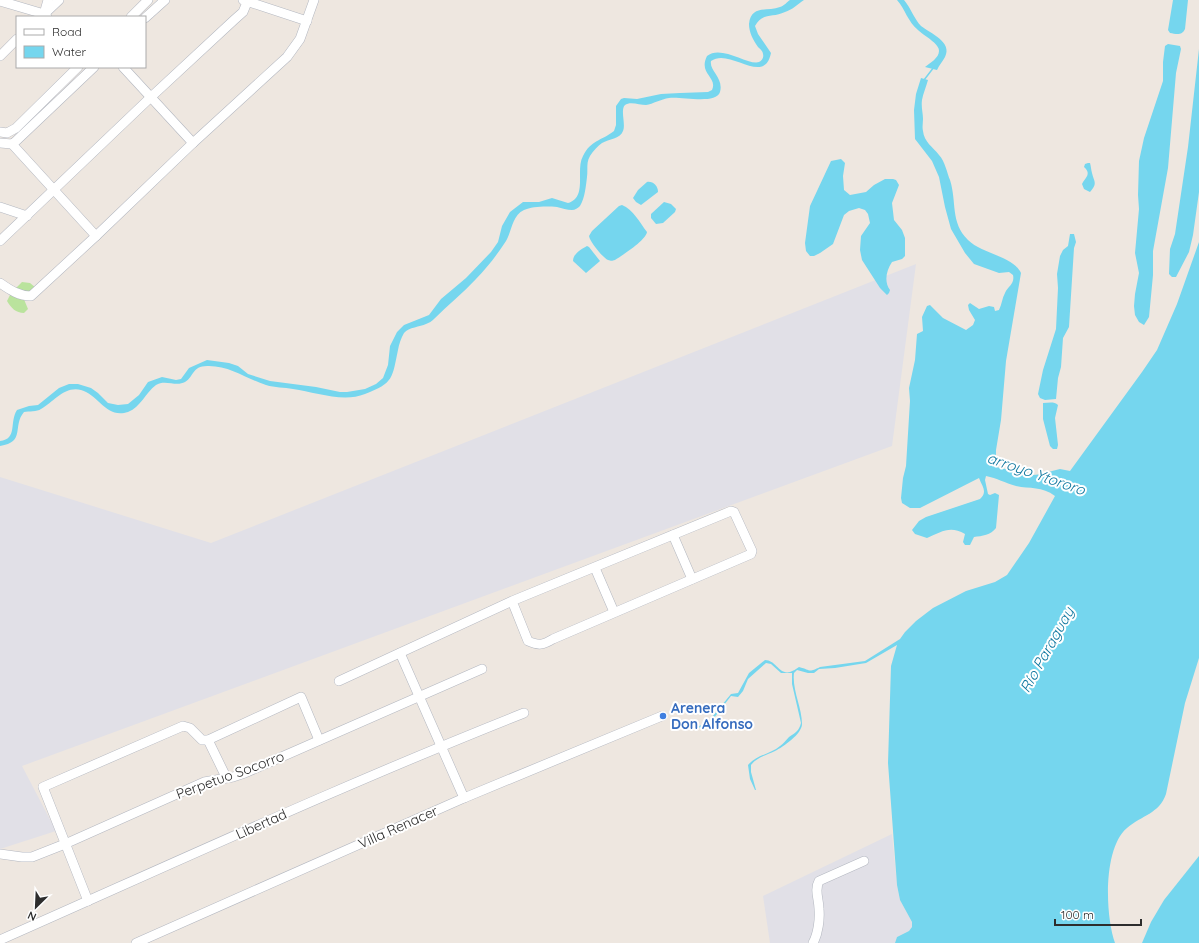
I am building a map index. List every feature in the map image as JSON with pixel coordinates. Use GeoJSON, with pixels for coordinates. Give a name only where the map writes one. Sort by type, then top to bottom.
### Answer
{"type":"FeatureCollection","features":[{"type":"Feature","properties":{"kind":"street"},"geometry":{"type":"LineString","coordinates":[[44,16],[48,0]]}},
{"type":"Feature","properties":{"kind":"street"},"geometry":{"type":"LineString","coordinates":[[44,16],[59,0]]}},
{"type":"Feature","properties":{"kind":"street"},"geometry":{"type":"LineString","coordinates":[[132,16],[148,0]]}},
{"type":"Feature","properties":{"kind":"street"},"geometry":{"type":"LineString","coordinates":[[146,17],[165,0]]}},
{"type":"Feature","properties":{"kind":"street"},"geometry":{"type":"LineString","coordinates":[[0,283],[22,296],[31,296],[193,143],[287,57],[300,40],[314,0]]}},
{"type":"Feature","properties":{"kind":"street"},"geometry":{"type":"LineString","coordinates":[[0,1],[44,16]]}},
{"type":"Feature","properties":{"kind":"street"},"geometry":{"type":"LineString","coordinates":[[0,241],[151,97],[243,12],[246,1],[307,21]]}},
{"type":"Feature","properties":{"kind":"street"},"geometry":{"type":"LineString","coordinates":[[0,56],[16,40]]}},
{"type":"Feature","properties":{"kind":"street"},"geometry":{"type":"LineString","coordinates":[[77,68],[5,132],[8,143],[54,189],[96,236]]}},
{"type":"Feature","properties":{"kind":"street"},"geometry":{"type":"LineString","coordinates":[[8,143],[93,68]]}},
{"type":"Feature","properties":{"kind":"street"},"geometry":{"type":"LineString","coordinates":[[124,68],[193,143]]}},
{"type":"Feature","properties":{"kind":"street"},"geometry":{"type":"LineString","coordinates":[[0,207],[27,216]]}},
{"type":"Feature","properties":{"kind":"street"},"geometry":{"type":"LineString","coordinates":[[339,681],[512,601],[732,511],[752,551],[751,554],[614,612],[546,643],[536,645],[528,641],[512,601]]}},
{"type":"Feature","properties":{"kind":"street"},"geometry":{"type":"LineString","coordinates":[[673,535],[692,579]]}},
{"type":"Feature","properties":{"kind":"street"},"geometry":{"type":"LineString","coordinates":[[595,568],[614,612]]}},
{"type":"Feature","properties":{"kind":"street"},"geometry":{"type":"LineString","coordinates":[[400,653],[464,798]]}},
{"type":"Feature","properties":{"kind":"street","name":"Perpetuo Socorro"},"geometry":{"type":"LineString","coordinates":[[0,854],[32,857],[65,844],[204,782],[233,777],[245,772],[482,669]]}},
{"type":"Feature","properties":{"kind":"street"},"geometry":{"type":"LineString","coordinates":[[88,901],[43,787],[183,726],[190,728],[202,740],[208,740],[301,698],[319,740]]}},
{"type":"Feature","properties":{"kind":"street","name":"Libertad"},"geometry":{"type":"LineString","coordinates":[[0,940],[296,808],[524,712]]}},
{"type":"Feature","properties":{"kind":"street","name":"Villa Renacer"},"geometry":{"type":"LineString","coordinates":[[136,943],[464,798],[662,716]]}},
{"type":"Feature","properties":{"kind":"street"},"geometry":{"type":"LineString","coordinates":[[208,740],[226,777]]}},
{"type":"Feature","properties":{"kind":"street"},"geometry":{"type":"LineString","coordinates":[[814,943],[818,926],[819,909],[817,884],[820,881],[864,861]]}},
{"type":"Feature","properties":{"kind":"shaded area"},"geometry":{"type":"Polygon","coordinates":[[[916,264],[892,446],[22,766],[56,831],[0,849],[0,477],[211,543],[916,264]]]}},
{"type":"Feature","properties":{"kind":"shaded area"},"geometry":{"type":"Polygon","coordinates":[[[892,834],[900,900],[912,922],[912,927],[909,931],[897,937],[895,943],[770,943],[763,896],[892,834]]]}},
{"type":"Feature","properties":{"kind":"green space"},"geometry":{"type":"Polygon","coordinates":[[[22,282],[30,283],[36,288],[23,297],[28,309],[24,313],[14,310],[7,301],[11,293],[22,282]]]}},
{"type":"Feature","properties":{"kind":"water"},"geometry":{"type":"Polygon","coordinates":[[[790,0],[804,0],[788,11],[761,19],[755,26],[758,34],[771,53],[767,63],[761,67],[754,67],[727,59],[719,58],[711,61],[712,68],[721,87],[717,96],[705,99],[669,98],[646,105],[632,103],[625,105],[623,110],[624,128],[622,134],[602,143],[594,150],[589,158],[585,192],[580,206],[572,210],[545,206],[536,207],[524,210],[520,213],[514,221],[507,240],[501,249],[471,284],[431,321],[424,325],[409,329],[404,333],[400,343],[393,373],[387,383],[382,386],[365,394],[356,396],[329,396],[290,388],[269,386],[224,368],[203,366],[196,369],[185,382],[178,384],[159,383],[152,388],[136,407],[128,412],[114,412],[81,390],[69,390],[39,410],[24,412],[19,423],[16,437],[8,444],[0,446],[0,441],[6,440],[11,433],[17,410],[38,405],[59,388],[69,384],[78,384],[91,388],[108,403],[118,405],[128,404],[139,395],[148,382],[162,377],[176,380],[181,379],[189,368],[207,360],[229,363],[238,366],[248,374],[270,381],[316,387],[340,392],[365,389],[376,384],[383,378],[388,365],[390,346],[397,332],[404,325],[429,315],[441,299],[466,278],[491,252],[498,242],[502,226],[510,212],[523,202],[539,202],[552,198],[568,203],[574,200],[578,195],[580,168],[583,156],[589,147],[614,131],[616,125],[616,106],[621,99],[637,99],[661,94],[708,92],[712,90],[712,82],[705,67],[707,56],[720,52],[754,62],[759,62],[762,60],[763,53],[753,39],[749,27],[750,18],[757,11],[780,7],[790,0]]]}},
{"type":"Feature","properties":{"kind":"water"},"geometry":{"type":"Polygon","coordinates":[[[897,0],[904,0],[921,26],[939,38],[946,47],[947,52],[937,70],[925,67],[938,56],[939,48],[915,27],[897,0]]]}},
{"type":"Feature","properties":{"kind":"water"},"geometry":{"type":"Polygon","coordinates":[[[1173,0],[1188,0],[1185,29],[1179,34],[1170,33],[1168,30],[1173,0]]]}},
{"type":"Feature","properties":{"kind":"water"},"geometry":{"type":"Polygon","coordinates":[[[1168,44],[1180,46],[1181,49],[1176,73],[1168,168],[1153,251],[1153,275],[1149,317],[1144,325],[1139,322],[1135,315],[1134,306],[1139,273],[1135,253],[1139,209],[1139,161],[1144,138],[1163,81],[1165,46],[1168,44]]]}},
{"type":"Feature","properties":{"kind":"water"},"geometry":{"type":"Polygon","coordinates":[[[1199,49],[1199,192],[1189,252],[1176,277],[1172,277],[1169,274],[1170,249],[1175,234],[1188,147],[1199,49]]]}},
{"type":"Feature","properties":{"kind":"water","name":"Río Paraguay"},"geometry":{"type":"Polygon","coordinates":[[[921,78],[928,80],[922,103],[924,135],[944,164],[952,188],[956,219],[962,233],[974,245],[1011,263],[1017,267],[1021,273],[1006,361],[1001,420],[996,450],[996,467],[1033,475],[1044,474],[1060,469],[1070,471],[1157,350],[1177,304],[1199,242],[1199,658],[1185,703],[1166,794],[1163,801],[1150,814],[1127,828],[1119,838],[1114,850],[1108,882],[1108,900],[1109,916],[1115,943],[895,943],[897,937],[909,931],[912,927],[912,922],[900,900],[897,885],[888,763],[891,666],[897,645],[866,663],[819,669],[814,673],[797,670],[794,673],[794,686],[802,718],[801,728],[796,736],[787,743],[753,762],[751,765],[751,772],[756,790],[750,779],[748,765],[755,759],[776,749],[796,732],[801,723],[792,684],[792,673],[781,673],[771,664],[766,663],[748,679],[743,691],[738,697],[731,696],[710,723],[703,728],[684,726],[676,723],[692,726],[704,725],[731,694],[738,693],[749,673],[765,660],[772,662],[780,670],[786,672],[791,672],[799,667],[813,670],[820,667],[865,661],[900,639],[916,621],[933,608],[966,591],[995,582],[1007,575],[1029,543],[1055,496],[1041,489],[1016,486],[986,476],[985,480],[988,494],[990,495],[995,493],[999,495],[996,528],[989,534],[974,537],[970,545],[965,545],[963,542],[965,534],[960,531],[946,530],[927,538],[915,534],[912,530],[919,521],[926,517],[980,499],[984,494],[984,491],[979,478],[920,508],[910,508],[902,503],[901,498],[906,466],[910,401],[909,388],[915,360],[917,334],[923,331],[922,317],[927,306],[930,305],[943,318],[966,330],[973,325],[975,320],[969,310],[968,305],[970,303],[979,309],[989,306],[994,307],[995,311],[999,310],[1004,295],[1013,281],[1013,275],[1009,272],[999,273],[974,264],[965,253],[951,229],[939,177],[932,161],[915,139],[914,110],[916,94],[921,78]]]}},
{"type":"Feature","properties":{"kind":"water"},"geometry":{"type":"Polygon","coordinates":[[[841,159],[845,163],[843,176],[844,190],[850,195],[866,192],[874,185],[885,179],[896,180],[899,185],[892,203],[894,220],[902,230],[905,238],[905,256],[902,259],[892,262],[890,265],[886,280],[890,290],[887,295],[880,288],[862,260],[860,250],[861,236],[870,223],[868,214],[865,210],[859,208],[849,211],[844,215],[833,244],[814,256],[810,256],[806,251],[805,243],[810,206],[831,161],[841,159]]]}},
{"type":"Feature","properties":{"kind":"water"},"geometry":{"type":"Polygon","coordinates":[[[1090,163],[1095,182],[1090,192],[1084,189],[1082,184],[1088,174],[1084,167],[1085,164],[1090,163]]]}},
{"type":"Feature","properties":{"kind":"water"},"geometry":{"type":"Polygon","coordinates":[[[647,182],[655,184],[658,192],[641,205],[633,198],[638,190],[647,182]]]}},
{"type":"Feature","properties":{"kind":"water"},"geometry":{"type":"Polygon","coordinates":[[[664,202],[671,204],[676,209],[675,212],[663,223],[656,224],[651,218],[651,214],[664,202]]]}},
{"type":"Feature","properties":{"kind":"water"},"geometry":{"type":"Polygon","coordinates":[[[622,205],[633,213],[647,232],[643,239],[634,247],[615,260],[610,261],[600,253],[589,236],[592,231],[619,206],[622,205]]]}},
{"type":"Feature","properties":{"kind":"water"},"geometry":{"type":"Polygon","coordinates":[[[1070,234],[1074,234],[1076,242],[1074,248],[1069,327],[1063,338],[1061,367],[1058,378],[1056,399],[1045,400],[1040,398],[1038,394],[1043,370],[1056,329],[1058,288],[1057,274],[1060,256],[1063,250],[1068,246],[1070,234]]]}},
{"type":"Feature","properties":{"kind":"water"},"geometry":{"type":"Polygon","coordinates":[[[587,246],[600,261],[586,273],[573,261],[573,258],[580,250],[587,246]]]}},
{"type":"Feature","properties":{"kind":"water"},"geometry":{"type":"Polygon","coordinates":[[[1043,403],[1053,403],[1058,405],[1055,418],[1058,445],[1057,449],[1053,449],[1050,446],[1043,419],[1043,403]]]}},
{"type":"Feature","properties":{"kind":"water"},"geometry":{"type":"Polygon","coordinates":[[[1199,856],[1199,943],[1142,943],[1151,922],[1164,900],[1199,856]]]}},
{"type":"Feature","properties":{"kind":"waterway","name":"arroyo Ytororo"},"geometry":{"type":"LineString","coordinates":[[924,80],[934,67]]}},
{"type":"Feature","properties":{"kind":"place","name":"Arenera Don Alfonso"},"geometry":{"type":"Point","coordinates":[663,716]}}]}
